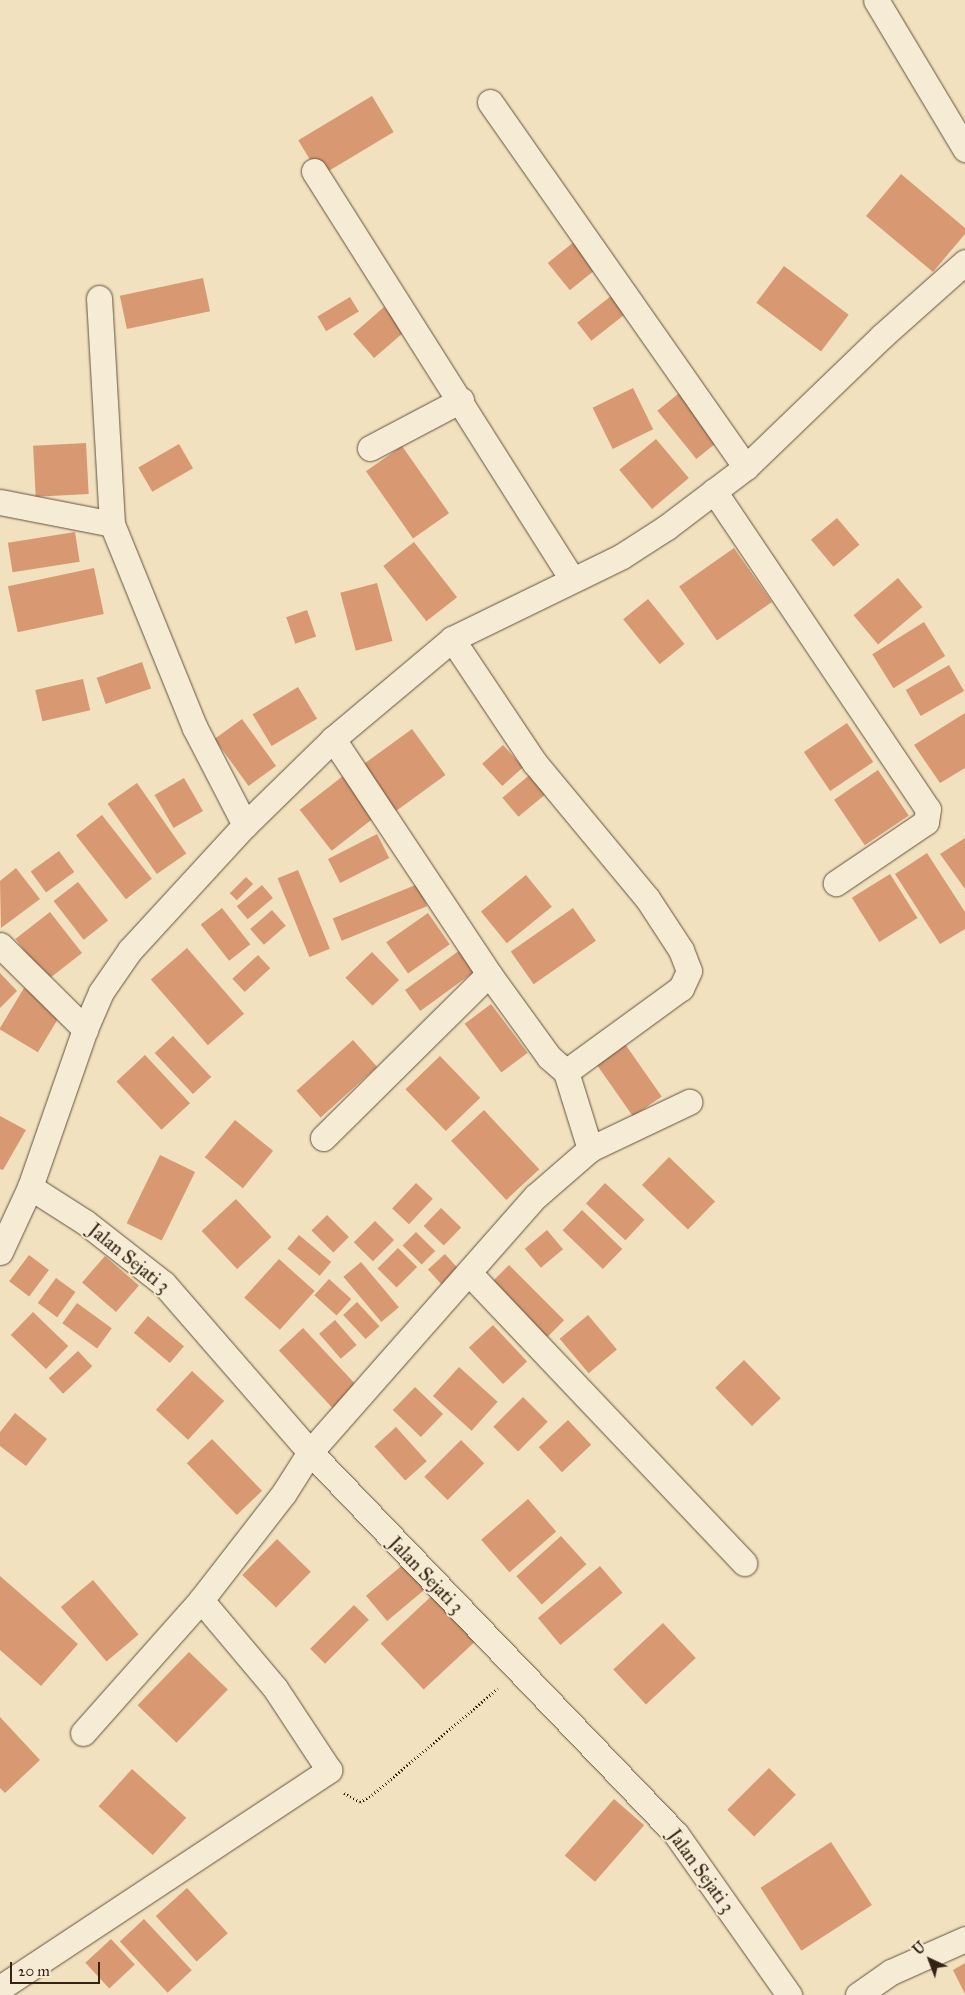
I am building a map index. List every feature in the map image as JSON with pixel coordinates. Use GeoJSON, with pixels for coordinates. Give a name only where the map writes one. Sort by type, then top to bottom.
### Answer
{"type":"FeatureCollection","features":[{"type":"Feature","properties":{"kind":"street"},"geometry":{"type":"LineString","coordinates":[[876,0],[965,149]]}},
{"type":"Feature","properties":{"kind":"street"},"geometry":{"type":"LineString","coordinates":[[490,102],[746,467]]}},
{"type":"Feature","properties":{"kind":"street"},"geometry":{"type":"LineString","coordinates":[[314,171],[572,579]]}},
{"type":"Feature","properties":{"kind":"street"},"geometry":{"type":"LineString","coordinates":[[0,1252],[30,1187],[85,1029],[101,992],[130,950],[245,825],[332,739],[452,639],[622,556],[746,467],[965,262]]}},
{"type":"Feature","properties":{"kind":"street"},"geometry":{"type":"LineString","coordinates":[[99,298],[112,524],[195,728],[245,825]]}},
{"type":"Feature","properties":{"kind":"street"},"geometry":{"type":"LineString","coordinates":[[370,448],[460,400]]}},
{"type":"Feature","properties":{"kind":"street"},"geometry":{"type":"LineString","coordinates":[[714,491],[928,808],[926,822],[836,883]]}},
{"type":"Feature","properties":{"kind":"street"},"geometry":{"type":"LineString","coordinates":[[0,502],[112,524]]}},
{"type":"Feature","properties":{"kind":"street"},"geometry":{"type":"LineString","coordinates":[[452,639],[534,762],[647,898],[681,950],[689,971],[680,988],[566,1072]]}},
{"type":"Feature","properties":{"kind":"street"},"geometry":{"type":"LineString","coordinates":[[332,739],[489,974],[549,1057],[566,1072],[590,1148]]}},
{"type":"Feature","properties":{"kind":"street"},"geometry":{"type":"LineString","coordinates":[[0,945],[85,1029]]}},
{"type":"Feature","properties":{"kind":"street"},"geometry":{"type":"LineString","coordinates":[[323,1138],[489,974]]}},
{"type":"Feature","properties":{"kind":"street"},"geometry":{"type":"LineString","coordinates":[[83,1733],[200,1600],[284,1493],[310,1452],[536,1196],[590,1148],[689,1102]]}},
{"type":"Feature","properties":{"kind":"street","name":"Jalan Sejati 3"},"geometry":{"type":"LineString","coordinates":[[30,1187],[85,1222],[164,1284],[310,1452],[676,1834],[789,1995]]}},
{"type":"Feature","properties":{"kind":"street"},"geometry":{"type":"LineString","coordinates":[[469,1273],[744,1563]]}},
{"type":"Feature","properties":{"kind":"street"},"geometry":{"type":"LineString","coordinates":[[0,1988],[329,1770],[274,1688],[200,1600]]}},
{"type":"Feature","properties":{"kind":"street"},"geometry":{"type":"LineString","coordinates":[[858,1995],[891,1972],[965,1939]]}},
{"type":"Feature","properties":{"kind":"path"},"geometry":{"type":"LineString","coordinates":[[329,1770],[348,1798],[360,1802],[381,1789],[518,1671]]}},
{"type":"Feature","properties":{"kind":"building"},"geometry":{"type":"Polygon","coordinates":[[[372,96],[394,132],[320,176],[298,140],[372,96]]]}},
{"type":"Feature","properties":{"kind":"building"},"geometry":{"type":"Polygon","coordinates":[[[901,174],[965,228],[965,234],[933,272],[866,216],[901,174]]]}},
{"type":"Feature","properties":{"kind":"building"},"geometry":{"type":"Polygon","coordinates":[[[575,241],[597,268],[570,290],[548,263],[575,241]]]}},
{"type":"Feature","properties":{"kind":"building"},"geometry":{"type":"Polygon","coordinates":[[[784,266],[849,315],[821,351],[756,303],[784,266]]]}},
{"type":"Feature","properties":{"kind":"building"},"geometry":{"type":"Polygon","coordinates":[[[203,278],[210,311],[127,329],[120,296],[203,278]]]}},
{"type":"Feature","properties":{"kind":"building"},"geometry":{"type":"Polygon","coordinates":[[[615,293],[629,311],[591,341],[577,323],[615,293]]]}},
{"type":"Feature","properties":{"kind":"building"},"geometry":{"type":"Polygon","coordinates":[[[350,297],[359,312],[326,331],[317,317],[350,297]]]}},
{"type":"Feature","properties":{"kind":"building"},"geometry":{"type":"Polygon","coordinates":[[[384,307],[405,331],[374,358],[353,334],[384,307]]]}},
{"type":"Feature","properties":{"kind":"building"},"geometry":{"type":"Polygon","coordinates":[[[633,388],[653,429],[613,449],[593,408],[633,388]]]}},
{"type":"Feature","properties":{"kind":"building"},"geometry":{"type":"Polygon","coordinates":[[[683,390],[722,438],[696,459],[657,411],[683,390]]]}},
{"type":"Feature","properties":{"kind":"building"},"geometry":{"type":"Polygon","coordinates":[[[656,439],[689,478],[652,509],[619,470],[656,439]]]}},
{"type":"Feature","properties":{"kind":"building"},"geometry":{"type":"Polygon","coordinates":[[[86,443],[89,494],[36,497],[33,446],[86,443]]]}},
{"type":"Feature","properties":{"kind":"building"},"geometry":{"type":"Polygon","coordinates":[[[179,444],[193,468],[152,492],[138,467],[179,444]]]}},
{"type":"Feature","properties":{"kind":"building"},"geometry":{"type":"Polygon","coordinates":[[[402,446],[449,513],[413,538],[366,471],[402,446]]]}},
{"type":"Feature","properties":{"kind":"building"},"geometry":{"type":"Polygon","coordinates":[[[837,518],[859,545],[833,567],[811,540],[837,518]]]}},
{"type":"Feature","properties":{"kind":"building"},"geometry":{"type":"Polygon","coordinates":[[[75,532],[80,562],[13,572],[8,543],[75,532]]]}},
{"type":"Feature","properties":{"kind":"building"},"geometry":{"type":"Polygon","coordinates":[[[414,542],[457,597],[426,621],[383,566],[414,542]]]}},
{"type":"Feature","properties":{"kind":"building"},"geometry":{"type":"Polygon","coordinates":[[[734,548],[772,602],[717,640],[679,586],[734,548]]]}},
{"type":"Feature","properties":{"kind":"building"},"geometry":{"type":"Polygon","coordinates":[[[94,568],[104,614],[18,632],[8,586],[94,568]]]}},
{"type":"Feature","properties":{"kind":"building"},"geometry":{"type":"Polygon","coordinates":[[[898,578],[922,607],[878,644],[854,615],[898,578]]]}},
{"type":"Feature","properties":{"kind":"building"},"geometry":{"type":"Polygon","coordinates":[[[377,583],[393,641],[356,651],[340,593],[377,583]]]}},
{"type":"Feature","properties":{"kind":"building"},"geometry":{"type":"Polygon","coordinates":[[[648,599],[685,644],[660,664],[623,619],[648,599]]]}},
{"type":"Feature","properties":{"kind":"building"},"geometry":{"type":"Polygon","coordinates":[[[307,610],[316,636],[295,644],[286,617],[307,610]]]}},
{"type":"Feature","properties":{"kind":"building"},"geometry":{"type":"Polygon","coordinates":[[[924,622],[945,656],[893,688],[872,654],[924,622]]]}},
{"type":"Feature","properties":{"kind":"building"},"geometry":{"type":"Polygon","coordinates":[[[142,662],[151,688],[106,704],[97,678],[142,662]]]}},
{"type":"Feature","properties":{"kind":"building"},"geometry":{"type":"Polygon","coordinates":[[[949,665],[964,691],[921,716],[906,690],[949,665]]]}},
{"type":"Feature","properties":{"kind":"building"},"geometry":{"type":"Polygon","coordinates":[[[83,679],[90,710],[42,721],[35,690],[83,679]]]}},
{"type":"Feature","properties":{"kind":"building"},"geometry":{"type":"Polygon","coordinates":[[[298,687],[317,719],[272,746],[253,714],[298,687]]]}},
{"type":"Feature","properties":{"kind":"building"},"geometry":{"type":"Polygon","coordinates":[[[965,713],[965,768],[940,783],[914,745],[965,713]]]}},
{"type":"Feature","properties":{"kind":"building"},"geometry":{"type":"Polygon","coordinates":[[[242,719],[276,766],[249,786],[214,739],[242,719]]]}},
{"type":"Feature","properties":{"kind":"building"},"geometry":{"type":"Polygon","coordinates":[[[847,723],[873,762],[830,791],[804,752],[847,723]]]}},
{"type":"Feature","properties":{"kind":"building"},"geometry":{"type":"Polygon","coordinates":[[[412,729],[446,775],[393,813],[359,767],[412,729]]]}},
{"type":"Feature","properties":{"kind":"building"},"geometry":{"type":"Polygon","coordinates":[[[503,745],[523,767],[502,786],[482,764],[503,745]]]}},
{"type":"Feature","properties":{"kind":"building"},"geometry":{"type":"Polygon","coordinates":[[[878,770],[909,816],[865,845],[834,800],[878,770]]]}},
{"type":"Feature","properties":{"kind":"building"},"geometry":{"type":"Polygon","coordinates":[[[533,772],[549,791],[518,817],[502,798],[533,772]]]}},
{"type":"Feature","properties":{"kind":"building"},"geometry":{"type":"Polygon","coordinates":[[[343,776],[375,817],[332,851],[300,810],[343,776]]]}},
{"type":"Feature","properties":{"kind":"building"},"geometry":{"type":"Polygon","coordinates":[[[184,778],[203,811],[174,828],[155,795],[184,778]]]}},
{"type":"Feature","properties":{"kind":"building"},"geometry":{"type":"Polygon","coordinates":[[[137,783],[186,853],[157,874],[108,804],[137,783]]]}},
{"type":"Feature","properties":{"kind":"building"},"geometry":{"type":"Polygon","coordinates":[[[102,815],[152,879],[126,899],[76,835],[102,815]]]}},
{"type":"Feature","properties":{"kind":"building"},"geometry":{"type":"Polygon","coordinates":[[[377,834],[389,858],[340,883],[328,859],[377,834]]]}},
{"type":"Feature","properties":{"kind":"building"},"geometry":{"type":"Polygon","coordinates":[[[965,838],[965,889],[940,854],[965,838]]]}},
{"type":"Feature","properties":{"kind":"building"},"geometry":{"type":"Polygon","coordinates":[[[59,851],[74,872],[46,893],[31,872],[59,851]]]}},
{"type":"Feature","properties":{"kind":"building"},"geometry":{"type":"Polygon","coordinates":[[[927,853],[965,912],[965,929],[940,944],[895,874],[927,853]]]}},
{"type":"Feature","properties":{"kind":"building"},"geometry":{"type":"Polygon","coordinates":[[[16,868],[40,899],[1,928],[0,881],[16,868]]]}},
{"type":"Feature","properties":{"kind":"building"},"geometry":{"type":"Polygon","coordinates":[[[298,870],[330,949],[309,957],[278,878],[298,870]]]}},
{"type":"Feature","properties":{"kind":"building"},"geometry":{"type":"Polygon","coordinates":[[[890,874],[918,918],[879,942],[852,898],[890,874]]]}},
{"type":"Feature","properties":{"kind":"building"},"geometry":{"type":"Polygon","coordinates":[[[526,875],[552,907],[507,943],[481,912],[526,875]]]}},
{"type":"Feature","properties":{"kind":"building"},"geometry":{"type":"Polygon","coordinates":[[[246,877],[253,884],[237,900],[230,893],[246,877]]]}},
{"type":"Feature","properties":{"kind":"building"},"geometry":{"type":"Polygon","coordinates":[[[78,882],[108,921],[84,940],[54,901],[78,882]]]}},
{"type":"Feature","properties":{"kind":"building"},"geometry":{"type":"Polygon","coordinates":[[[418,884],[427,906],[342,941],[333,918],[418,884]]]}},
{"type":"Feature","properties":{"kind":"building"},"geometry":{"type":"Polygon","coordinates":[[[262,885],[273,898],[248,919],[237,906],[262,885]]]}},
{"type":"Feature","properties":{"kind":"building"},"geometry":{"type":"Polygon","coordinates":[[[222,908],[250,944],[229,961],[201,925],[222,908]]]}},
{"type":"Feature","properties":{"kind":"building"},"geometry":{"type":"Polygon","coordinates":[[[573,908],[596,941],[534,984],[511,952],[573,908]]]}},
{"type":"Feature","properties":{"kind":"building"},"geometry":{"type":"Polygon","coordinates":[[[272,910],[286,926],[264,945],[250,929],[272,910]]]}},
{"type":"Feature","properties":{"kind":"building"},"geometry":{"type":"Polygon","coordinates":[[[50,912],[82,953],[47,980],[15,939],[50,912]]]}},
{"type":"Feature","properties":{"kind":"building"},"geometry":{"type":"Polygon","coordinates":[[[428,913],[450,944],[408,973],[386,942],[428,913]]]}},
{"type":"Feature","properties":{"kind":"building"},"geometry":{"type":"Polygon","coordinates":[[[187,948],[244,1014],[208,1045],[151,979],[187,948]]]}},
{"type":"Feature","properties":{"kind":"building"},"geometry":{"type":"Polygon","coordinates":[[[460,950],[475,971],[420,1011],[405,990],[460,950]]]}},
{"type":"Feature","properties":{"kind":"building"},"geometry":{"type":"Polygon","coordinates":[[[372,952],[399,980],[372,1006],[345,978],[372,952]]]}},
{"type":"Feature","properties":{"kind":"building"},"geometry":{"type":"Polygon","coordinates":[[[258,955],[270,968],[245,992],[232,979],[258,955]]]}},
{"type":"Feature","properties":{"kind":"building"},"geometry":{"type":"Polygon","coordinates":[[[0,973],[17,991],[0,1008],[0,973]]]}},
{"type":"Feature","properties":{"kind":"building"},"geometry":{"type":"Polygon","coordinates":[[[24,988],[63,1011],[38,1052],[0,1030],[24,988]]]}},
{"type":"Feature","properties":{"kind":"building"},"geometry":{"type":"Polygon","coordinates":[[[491,1004],[528,1053],[501,1073],[465,1024],[491,1004]]]}},
{"type":"Feature","properties":{"kind":"building"},"geometry":{"type":"Polygon","coordinates":[[[173,1036],[211,1077],[193,1094],[155,1053],[173,1036]]]}},
{"type":"Feature","properties":{"kind":"building"},"geometry":{"type":"Polygon","coordinates":[[[353,1040],[377,1067],[321,1118],[297,1091],[353,1040]]]}},
{"type":"Feature","properties":{"kind":"building"},"geometry":{"type":"Polygon","coordinates":[[[625,1044],[662,1096],[633,1117],[596,1064],[625,1044]]]}},
{"type":"Feature","properties":{"kind":"building"},"geometry":{"type":"Polygon","coordinates":[[[145,1055],[190,1103],[161,1130],[116,1082],[145,1055]]]}},
{"type":"Feature","properties":{"kind":"building"},"geometry":{"type":"Polygon","coordinates":[[[440,1056],[480,1098],[446,1131],[405,1089],[440,1056]]]}},
{"type":"Feature","properties":{"kind":"building"},"geometry":{"type":"Polygon","coordinates":[[[484,1110],[539,1169],[506,1200],[451,1141],[484,1110]]]}},
{"type":"Feature","properties":{"kind":"building"},"geometry":{"type":"Polygon","coordinates":[[[0,1116],[26,1130],[3,1170],[0,1169],[0,1116]]]}},
{"type":"Feature","properties":{"kind":"building"},"geometry":{"type":"Polygon","coordinates":[[[235,1120],[273,1151],[243,1188],[205,1157],[235,1120]]]}},
{"type":"Feature","properties":{"kind":"building"},"geometry":{"type":"Polygon","coordinates":[[[160,1155],[195,1172],[162,1240],[127,1223],[160,1155]]]}},
{"type":"Feature","properties":{"kind":"building"},"geometry":{"type":"Polygon","coordinates":[[[669,1157],[715,1201],[688,1230],[642,1185],[669,1157]]]}},
{"type":"Feature","properties":{"kind":"building"},"geometry":{"type":"Polygon","coordinates":[[[416,1183],[433,1199],[409,1224],[392,1209],[416,1183]]]}},
{"type":"Feature","properties":{"kind":"building"},"geometry":{"type":"Polygon","coordinates":[[[605,1183],[644,1220],[625,1240],[586,1203],[605,1183]]]}},
{"type":"Feature","properties":{"kind":"building"},"geometry":{"type":"Polygon","coordinates":[[[236,1199],[271,1237],[237,1269],[202,1231],[236,1199]]]}},
{"type":"Feature","properties":{"kind":"building"},"geometry":{"type":"Polygon","coordinates":[[[441,1208],[461,1227],[444,1245],[424,1226],[441,1208]]]}},
{"type":"Feature","properties":{"kind":"building"},"geometry":{"type":"Polygon","coordinates":[[[582,1210],[622,1249],[603,1269],[563,1230],[582,1210]]]}},
{"type":"Feature","properties":{"kind":"building"},"geometry":{"type":"Polygon","coordinates":[[[327,1215],[349,1237],[333,1252],[311,1231],[327,1215]]]}},
{"type":"Feature","properties":{"kind":"building"},"geometry":{"type":"Polygon","coordinates":[[[375,1221],[394,1240],[373,1261],[354,1242],[375,1221]]]}},
{"type":"Feature","properties":{"kind":"building"},"geometry":{"type":"Polygon","coordinates":[[[547,1230],[563,1249],[541,1268],[525,1249],[547,1230]]]}},
{"type":"Feature","properties":{"kind":"building"},"geometry":{"type":"Polygon","coordinates":[[[416,1232],[435,1251],[422,1265],[403,1245],[416,1232]]]}},
{"type":"Feature","properties":{"kind":"building"},"geometry":{"type":"Polygon","coordinates":[[[299,1235],[331,1262],[320,1276],[287,1249],[299,1235]]]}},
{"type":"Feature","properties":{"kind":"building"},"geometry":{"type":"Polygon","coordinates":[[[398,1248],[417,1267],[397,1288],[377,1269],[398,1248]]]}},
{"type":"Feature","properties":{"kind":"building"},"geometry":{"type":"Polygon","coordinates":[[[445,1254],[462,1273],[445,1288],[428,1269],[445,1254]]]}},
{"type":"Feature","properties":{"kind":"building"},"geometry":{"type":"Polygon","coordinates":[[[29,1255],[49,1270],[29,1296],[9,1281],[29,1255]]]}},
{"type":"Feature","properties":{"kind":"building"},"geometry":{"type":"Polygon","coordinates":[[[105,1256],[139,1286],[116,1312],[82,1282],[105,1256]]]}},
{"type":"Feature","properties":{"kind":"building"},"geometry":{"type":"Polygon","coordinates":[[[279,1259],[315,1291],[280,1330],[244,1298],[279,1259]]]}},
{"type":"Feature","properties":{"kind":"building"},"geometry":{"type":"Polygon","coordinates":[[[361,1262],[399,1307],[381,1322],[343,1277],[361,1262]]]}},
{"type":"Feature","properties":{"kind":"building"},"geometry":{"type":"Polygon","coordinates":[[[509,1265],[564,1320],[544,1340],[489,1285],[509,1265]]]}},
{"type":"Feature","properties":{"kind":"building"},"geometry":{"type":"Polygon","coordinates":[[[56,1278],[75,1292],[57,1317],[38,1303],[56,1278]]]}},
{"type":"Feature","properties":{"kind":"building"},"geometry":{"type":"Polygon","coordinates":[[[329,1279],[351,1299],[337,1315],[314,1295],[329,1279]]]}},
{"type":"Feature","properties":{"kind":"building"},"geometry":{"type":"Polygon","coordinates":[[[357,1302],[380,1326],[366,1339],[343,1315],[357,1302]]]}},
{"type":"Feature","properties":{"kind":"building"},"geometry":{"type":"Polygon","coordinates":[[[77,1303],[112,1328],[97,1349],[62,1323],[77,1303]]]}},
{"type":"Feature","properties":{"kind":"building"},"geometry":{"type":"Polygon","coordinates":[[[33,1312],[68,1346],[46,1369],[11,1335],[33,1312]]]}},
{"type":"Feature","properties":{"kind":"building"},"geometry":{"type":"Polygon","coordinates":[[[588,1315],[617,1349],[589,1373],[560,1339],[588,1315]]]}},
{"type":"Feature","properties":{"kind":"building"},"geometry":{"type":"Polygon","coordinates":[[[148,1316],[184,1346],[170,1363],[134,1333],[148,1316]]]}},
{"type":"Feature","properties":{"kind":"building"},"geometry":{"type":"Polygon","coordinates":[[[335,1320],[357,1345],[341,1359],[319,1334],[335,1320]]]}},
{"type":"Feature","properties":{"kind":"building"},"geometry":{"type":"Polygon","coordinates":[[[493,1325],[527,1362],[503,1384],[469,1348],[493,1325]]]}},
{"type":"Feature","properties":{"kind":"building"},"geometry":{"type":"Polygon","coordinates":[[[303,1328],[357,1386],[333,1408],[279,1351],[303,1328]]]}},
{"type":"Feature","properties":{"kind":"building"},"geometry":{"type":"Polygon","coordinates":[[[78,1351],[92,1366],[63,1394],[49,1378],[78,1351]]]}},
{"type":"Feature","properties":{"kind":"building"},"geometry":{"type":"Polygon","coordinates":[[[744,1360],[781,1398],[752,1426],[715,1388],[744,1360]]]}},
{"type":"Feature","properties":{"kind":"building"},"geometry":{"type":"Polygon","coordinates":[[[459,1367],[498,1402],[472,1431],[433,1396],[459,1367]]]}},
{"type":"Feature","properties":{"kind":"building"},"geometry":{"type":"Polygon","coordinates":[[[192,1371],[224,1401],[188,1440],[156,1410],[192,1371]]]}},
{"type":"Feature","properties":{"kind":"building"},"geometry":{"type":"Polygon","coordinates":[[[415,1387],[443,1414],[421,1437],[393,1410],[415,1387]]]}},
{"type":"Feature","properties":{"kind":"building"},"geometry":{"type":"Polygon","coordinates":[[[523,1397],[548,1422],[518,1451],[493,1427],[523,1397]]]}},
{"type":"Feature","properties":{"kind":"building"},"geometry":{"type":"Polygon","coordinates":[[[15,1413],[47,1439],[26,1466],[0,1446],[0,1432],[15,1413]]]}},
{"type":"Feature","properties":{"kind":"building"},"geometry":{"type":"Polygon","coordinates":[[[568,1420],[591,1445],[562,1472],[539,1447],[568,1420]]]}},
{"type":"Feature","properties":{"kind":"building"},"geometry":{"type":"Polygon","coordinates":[[[396,1427],[427,1461],[405,1481],[374,1446],[396,1427]]]}},
{"type":"Feature","properties":{"kind":"building"},"geometry":{"type":"Polygon","coordinates":[[[212,1439],[262,1491],[237,1515],[187,1463],[212,1439]]]}},
{"type":"Feature","properties":{"kind":"building"},"geometry":{"type":"Polygon","coordinates":[[[461,1440],[484,1463],[448,1500],[424,1477],[461,1440]]]}},
{"type":"Feature","properties":{"kind":"building"},"geometry":{"type":"Polygon","coordinates":[[[528,1499],[556,1531],[509,1572],[481,1540],[528,1499]]]}},
{"type":"Feature","properties":{"kind":"building"},"geometry":{"type":"Polygon","coordinates":[[[561,1536],[586,1564],[542,1604],[516,1576],[561,1536]]]}},
{"type":"Feature","properties":{"kind":"building"},"geometry":{"type":"Polygon","coordinates":[[[277,1539],[311,1572],[276,1608],[242,1575],[277,1539]]]}},
{"type":"Feature","properties":{"kind":"building"},"geometry":{"type":"Polygon","coordinates":[[[405,1563],[426,1588],[387,1621],[366,1596],[405,1563]]]}},
{"type":"Feature","properties":{"kind":"building"},"geometry":{"type":"Polygon","coordinates":[[[600,1566],[622,1593],[560,1645],[538,1618],[600,1566]]]}},
{"type":"Feature","properties":{"kind":"building"},"geometry":{"type":"Polygon","coordinates":[[[0,1576],[78,1644],[41,1686],[0,1650],[0,1576]]]}},
{"type":"Feature","properties":{"kind":"building"},"geometry":{"type":"Polygon","coordinates":[[[93,1580],[139,1634],[106,1661],[61,1607],[93,1580]]]}},
{"type":"Feature","properties":{"kind":"building"},"geometry":{"type":"Polygon","coordinates":[[[437,1591],[480,1637],[424,1690],[381,1644],[437,1591]]]}},
{"type":"Feature","properties":{"kind":"building"},"geometry":{"type":"Polygon","coordinates":[[[354,1605],[369,1620],[325,1664],[310,1649],[354,1605]]]}},
{"type":"Feature","properties":{"kind":"building"},"geometry":{"type":"Polygon","coordinates":[[[663,1623],[696,1658],[646,1704],[613,1669],[663,1623]]]}},
{"type":"Feature","properties":{"kind":"building"},"geometry":{"type":"Polygon","coordinates":[[[189,1652],[228,1690],[176,1743],[138,1705],[189,1652]]]}},
{"type":"Feature","properties":{"kind":"building"},"geometry":{"type":"Polygon","coordinates":[[[0,1717],[40,1760],[5,1793],[0,1788],[0,1717]]]}},
{"type":"Feature","properties":{"kind":"building"},"geometry":{"type":"Polygon","coordinates":[[[769,1768],[796,1795],[754,1837],[727,1810],[769,1768]]]}},
{"type":"Feature","properties":{"kind":"building"},"geometry":{"type":"Polygon","coordinates":[[[132,1769],[186,1818],[153,1855],[99,1806],[132,1769]]]}},
{"type":"Feature","properties":{"kind":"building"},"geometry":{"type":"Polygon","coordinates":[[[614,1799],[644,1825],[595,1882],[565,1856],[614,1799]]]}},
{"type":"Feature","properties":{"kind":"building"},"geometry":{"type":"Polygon","coordinates":[[[831,1842],[872,1905],[801,1951],[761,1888],[831,1842]]]}},
{"type":"Feature","properties":{"kind":"building"},"geometry":{"type":"Polygon","coordinates":[[[187,1888],[228,1933],[197,1961],[156,1916],[187,1888]]]}},
{"type":"Feature","properties":{"kind":"building"},"geometry":{"type":"Polygon","coordinates":[[[144,1919],[192,1970],[168,1993],[120,1942],[144,1919]]]}},
{"type":"Feature","properties":{"kind":"building"},"geometry":{"type":"Polygon","coordinates":[[[111,1939],[135,1965],[109,1988],[85,1963],[111,1939]]]}},
{"type":"Feature","properties":{"kind":"building"},"geometry":{"type":"Polygon","coordinates":[[[965,1963],[965,1994],[953,1970],[965,1963]]]}}]}
